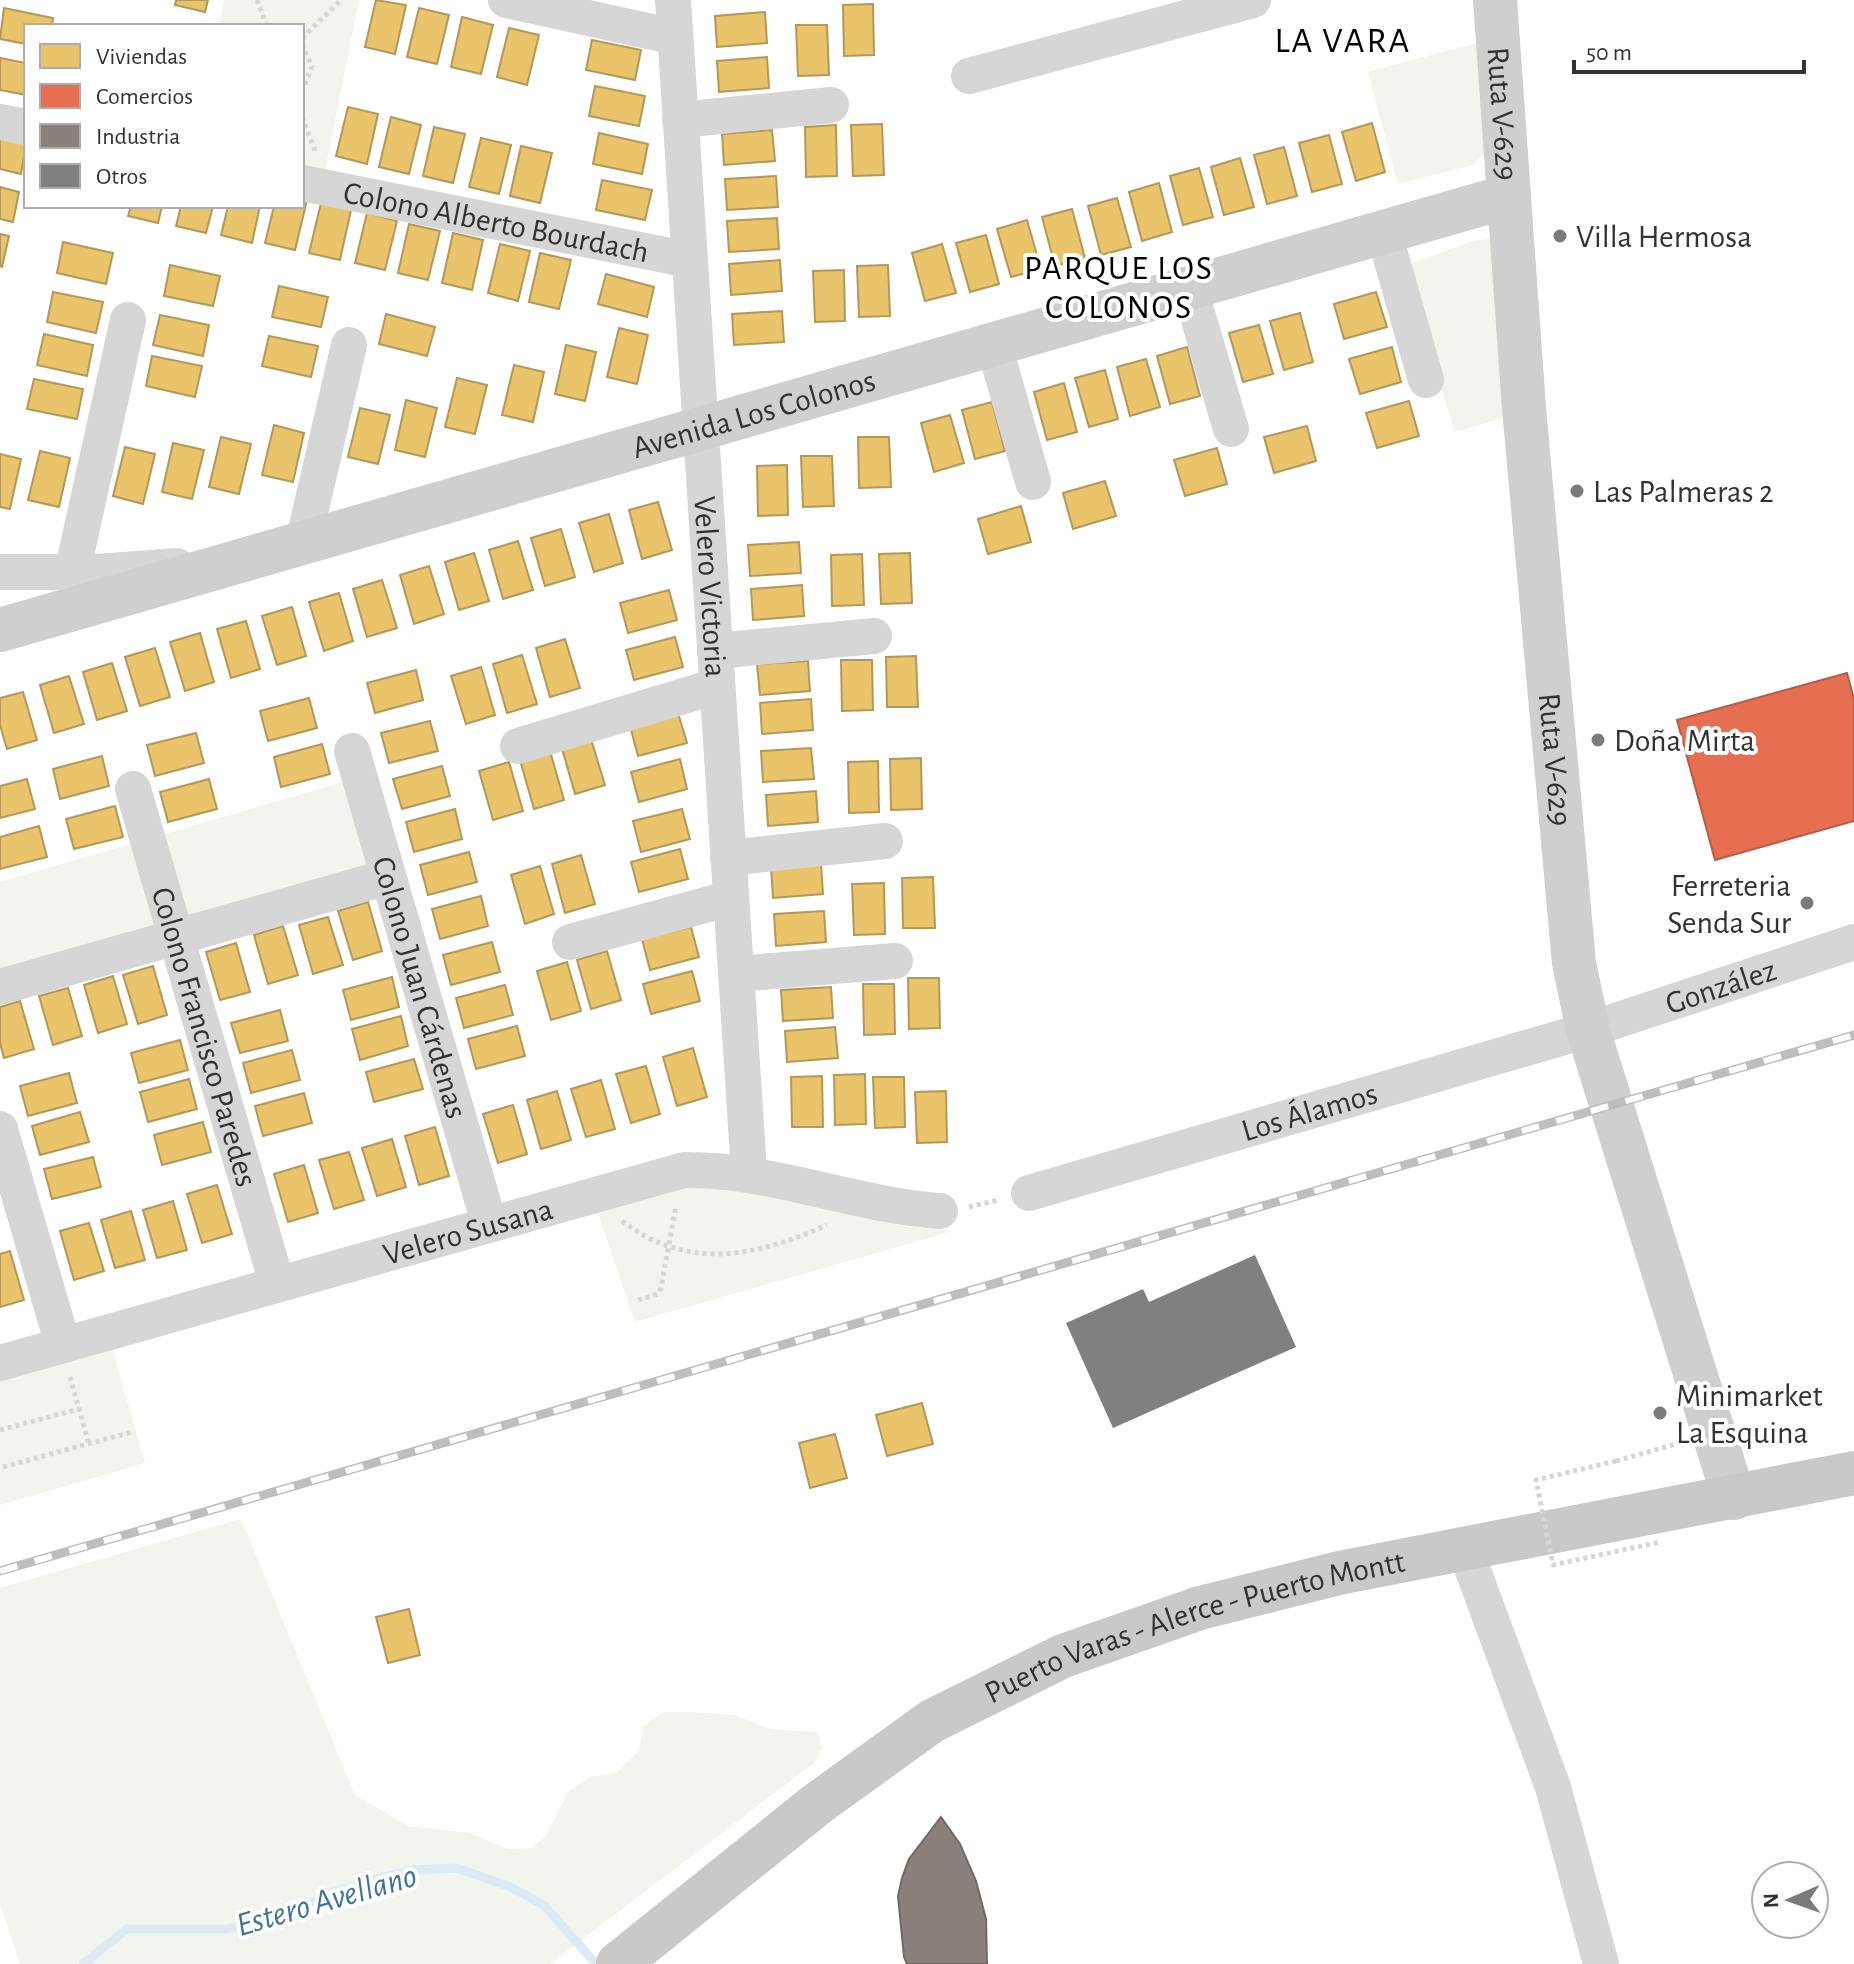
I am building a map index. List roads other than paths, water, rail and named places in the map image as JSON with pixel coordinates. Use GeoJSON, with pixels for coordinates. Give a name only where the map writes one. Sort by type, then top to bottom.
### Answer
{"type":"FeatureCollection","features":[{"type":"Feature","properties":{"kind":"main road","name":"Puerto Varas - Alerce - Puerto Montt"},"geometry":{"type":"LineString","coordinates":[[630,1954],[817,1804],[932,1721],[1063,1656],[1200,1608],[1339,1573],[1854,1473]]}},
{"type":"Feature","properties":{"kind":"street"},"geometry":{"type":"LineString","coordinates":[[506,0],[675,37]]}},
{"type":"Feature","properties":{"kind":"street","name":"Velero Victoria"},"geometry":{"type":"LineString","coordinates":[[673,0],[749,1172]]}},
{"type":"Feature","properties":{"kind":"street"},"geometry":{"type":"LineString","coordinates":[[969,76],[1253,0]]}},
{"type":"Feature","properties":{"kind":"street","name":"Ruta V-629"},"geometry":{"type":"LineString","coordinates":[[1495,0],[1571,936],[1588,1030],[1734,1498]]}},
{"type":"Feature","properties":{"kind":"street"},"geometry":{"type":"LineString","coordinates":[[680,120],[831,105]]}},
{"type":"Feature","properties":{"kind":"street"},"geometry":{"type":"LineString","coordinates":[[0,122],[24,127]]}},
{"type":"Feature","properties":{"kind":"street","name":"Colono Alberto Bourdach"},"geometry":{"type":"LineString","coordinates":[[304,183],[690,260]]}},
{"type":"Feature","properties":{"kind":"street","name":"Avenida Los Colonos"},"geometry":{"type":"LineString","coordinates":[[0,630],[1509,196]]}},
{"type":"Feature","properties":{"kind":"street"},"geometry":{"type":"LineString","coordinates":[[1384,233],[1426,380]]}},
{"type":"Feature","properties":{"kind":"street"},"geometry":{"type":"LineString","coordinates":[[1190,289],[1231,429]]}},
{"type":"Feature","properties":{"kind":"street"},"geometry":{"type":"LineString","coordinates":[[72,573],[128,320]]}},
{"type":"Feature","properties":{"kind":"street"},"geometry":{"type":"LineString","coordinates":[[303,543],[349,345]]}},
{"type":"Feature","properties":{"kind":"street"},"geometry":{"type":"LineString","coordinates":[[994,345],[1033,482]]}},
{"type":"Feature","properties":{"kind":"street"},"geometry":{"type":"LineString","coordinates":[[0,572],[72,573],[257,556]]}},
{"type":"Feature","properties":{"kind":"street"},"geometry":{"type":"LineString","coordinates":[[518,746],[716,668],[874,636]]}},
{"type":"Feature","properties":{"kind":"street","name":"Colono Juan Cárdenas"},"geometry":{"type":"LineString","coordinates":[[352,751],[489,1223]]}},
{"type":"Feature","properties":{"kind":"street","name":"Colono Francisco Paredes"},"geometry":{"type":"LineString","coordinates":[[133,789],[277,1284]]}},
{"type":"Feature","properties":{"kind":"street"},"geometry":{"type":"LineString","coordinates":[[728,858],[885,841]]}},
{"type":"Feature","properties":{"kind":"street"},"geometry":{"type":"LineString","coordinates":[[0,987],[388,877]]}},
{"type":"Feature","properties":{"kind":"street"},"geometry":{"type":"LineString","coordinates":[[570,942],[731,898]]}},
{"type":"Feature","properties":{"kind":"street","name":"González"},"geometry":{"type":"LineString","coordinates":[[1588,1030],[1854,942]]}},
{"type":"Feature","properties":{"kind":"street"},"geometry":{"type":"LineString","coordinates":[[736,974],[895,961]]}},
{"type":"Feature","properties":{"kind":"street","name":"Los Álamos"},"geometry":{"type":"LineString","coordinates":[[1029,1193],[1588,1030]]}},
{"type":"Feature","properties":{"kind":"street"},"geometry":{"type":"LineString","coordinates":[[0,1129],[62,1345]]}},
{"type":"Feature","properties":{"kind":"street","name":"Velero Susana"},"geometry":{"type":"LineString","coordinates":[[0,1363],[592,1193],[684,1170],[749,1172],[862,1199],[940,1211]]}},
{"type":"Feature","properties":{"kind":"street"},"geometry":{"type":"LineString","coordinates":[[1465,1549],[1553,1787],[1601,1964]]}},
{"type":"Feature","properties":{"kind":"waterway","name":"Estero Avellano"},"geometry":{"type":"LineString","coordinates":[[83,1964],[127,1929],[225,1929],[282,1919],[331,1893],[375,1879],[412,1870],[457,1868],[511,1887],[545,1906],[596,1964]]}},
{"type":"Feature","properties":{"kind":"railway"},"geometry":{"type":"LineString","coordinates":[[0,1571],[1854,1035]]}},
{"type":"Feature","properties":{"kind":"place","name":"Villa Hermosa"},"geometry":{"type":"Point","coordinates":[1560,236]}},
{"type":"Feature","properties":{"kind":"place","name":"Las Palmeras 2"},"geometry":{"type":"Point","coordinates":[1577,491]}},
{"type":"Feature","properties":{"kind":"place","name":"Doña Mirta"},"geometry":{"type":"Point","coordinates":[1598,740]}},
{"type":"Feature","properties":{"kind":"place","name":"Ferreteria Senda Sur"},"geometry":{"type":"Point","coordinates":[1807,903]}},
{"type":"Feature","properties":{"kind":"place","name":"Minimarket La Esquina"},"geometry":{"type":"Point","coordinates":[1660,1413]}},
{"type":"Feature","properties":{"kind":"district","name":"LA VARA"},"geometry":{"type":"Point","coordinates":[1343,39]}},
{"type":"Feature","properties":{"kind":"district","name":"PARQUE LOS COLONOS"},"geometry":{"type":"Point","coordinates":[1119,286]}}]}
